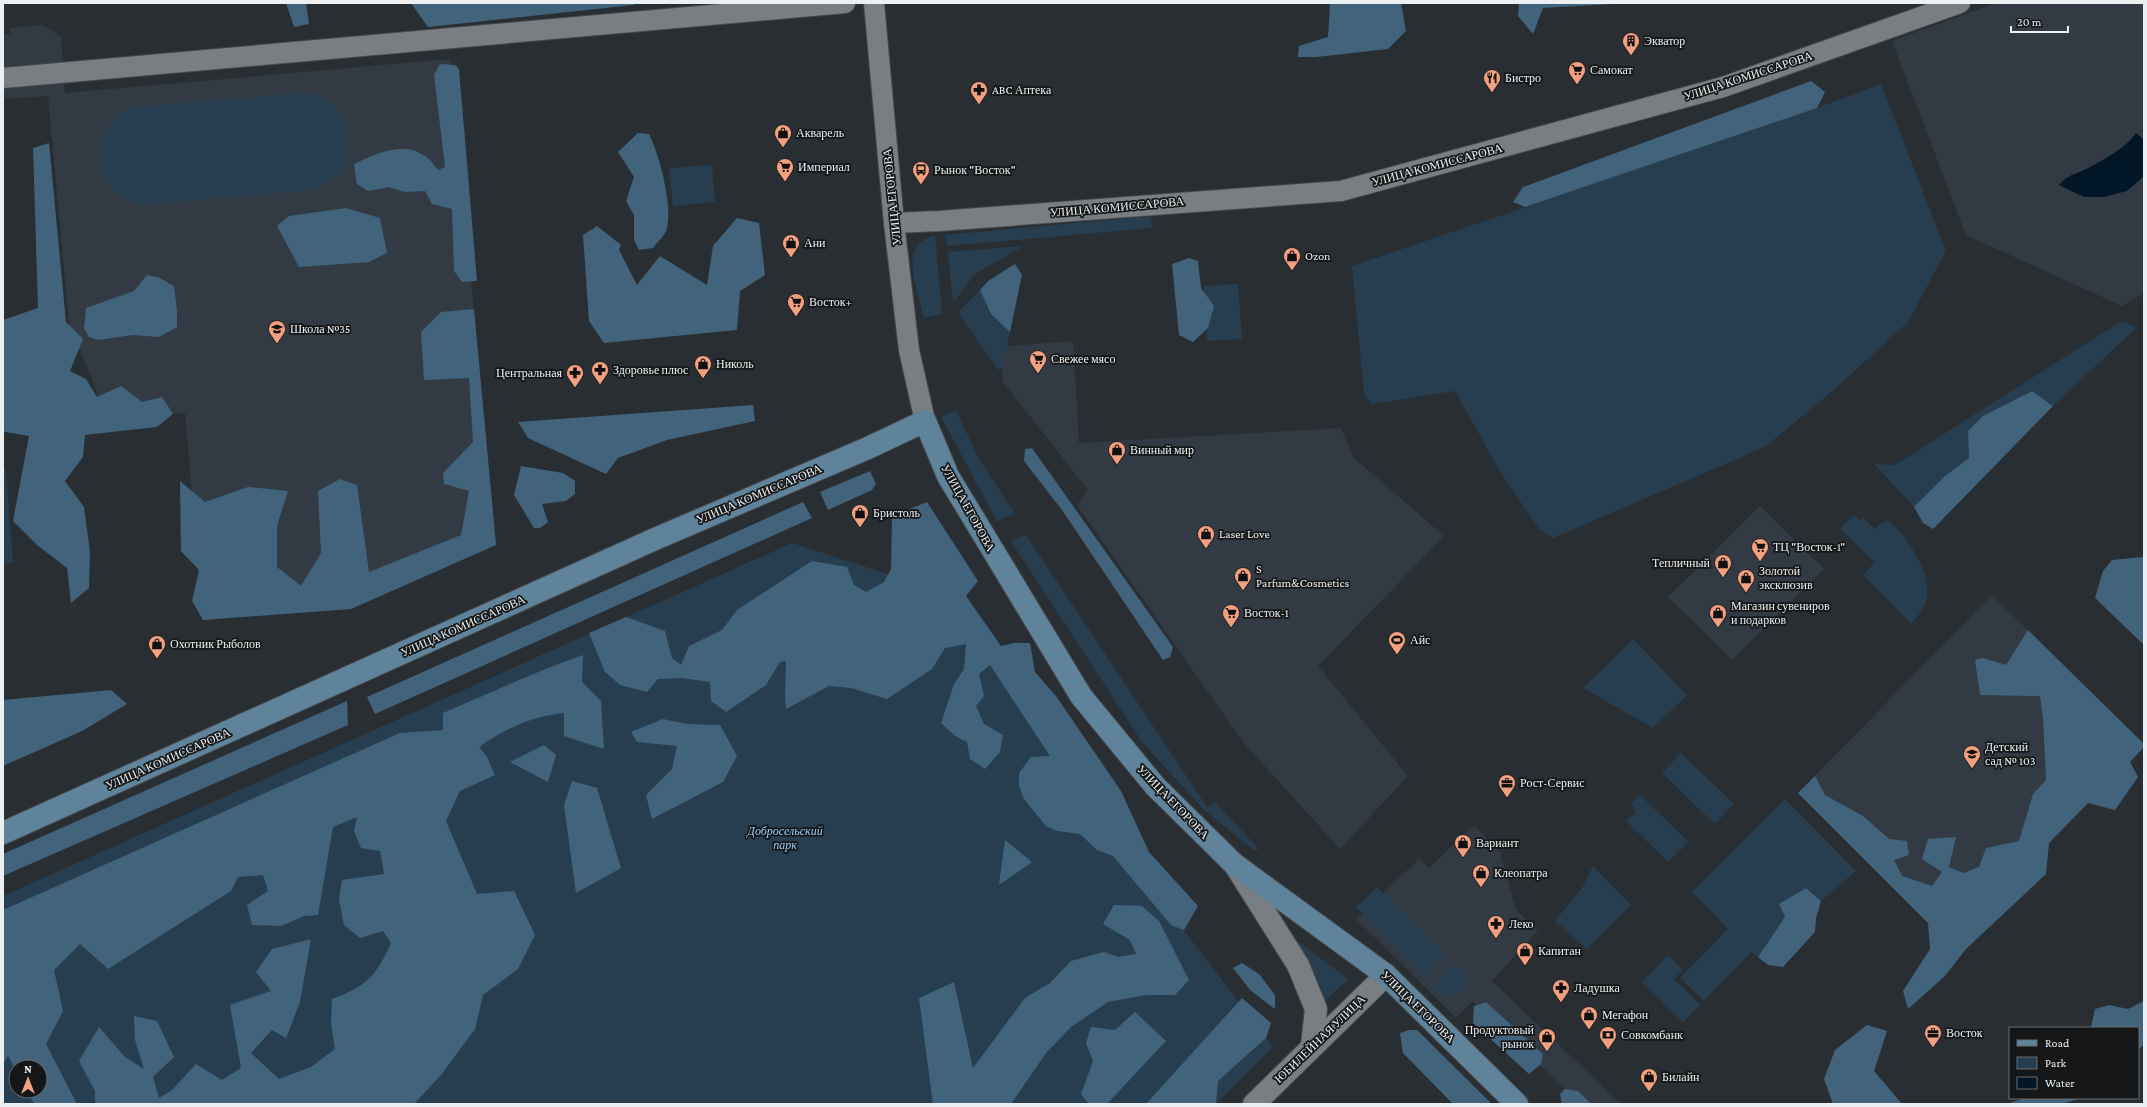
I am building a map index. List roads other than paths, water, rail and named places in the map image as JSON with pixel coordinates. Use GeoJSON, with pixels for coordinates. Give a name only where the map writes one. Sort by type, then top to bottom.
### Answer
{"type":"FeatureCollection","features":[{"type":"Feature","properties":{"kind":"main road","name":"УЛИЦА КОМИССАРОВА"},"geometry":{"type":"LineString","coordinates":[[3,834],[655,539],[868,448],[925,421]]}},
{"type":"Feature","properties":{"kind":"main road","name":"УЛИЦА ЕГОРОВА"},"geometry":{"type":"LineString","coordinates":[[925,421],[948,476],[1081,696],[1155,786],[1234,864],[1386,975],[1517,1104]]}},
{"type":"Feature","properties":{"kind":"street"},"geometry":{"type":"LineString","coordinates":[[3,78],[845,3]]}},
{"type":"Feature","properties":{"kind":"street","name":"УЛИЦА ЕГОРОВА"},"geometry":{"type":"LineString","coordinates":[[874,3],[894,222],[909,350],[925,421]]}},
{"type":"Feature","properties":{"kind":"street","name":"УЛИЦА КОМИССАРОВА"},"geometry":{"type":"LineString","coordinates":[[894,222],[939,221],[1341,191],[1723,87],[1960,3]]}},
{"type":"Feature","properties":{"kind":"street","name":"УЛИЦА ЕГОРОВА"},"geometry":{"type":"LineString","coordinates":[[1234,864],[1298,964],[1316,1009],[1312,1046]]}},
{"type":"Feature","properties":{"kind":"street","name":"ЮБИЛЕЙНАЯ УЛИЦА"},"geometry":{"type":"LineString","coordinates":[[1254,1104],[1386,975]]}},
{"type":"Feature","properties":{"kind":"water"},"geometry":{"type":"Polygon","coordinates":[[[2136,133],[2144,140],[2144,176],[2127,191],[2104,197],[2084,197],[2059,185],[2070,176],[2115,153],[2127,144],[2136,133]]]}},
{"type":"Feature","properties":{"kind":"place","name":"Экватор"},"geometry":{"type":"Point","coordinates":[1631,56]}},
{"type":"Feature","properties":{"kind":"place","name":"Самокат"},"geometry":{"type":"Point","coordinates":[1577,85]}},
{"type":"Feature","properties":{"kind":"place","name":"Бистро"},"geometry":{"type":"Point","coordinates":[1492,93]}},
{"type":"Feature","properties":{"kind":"place","name":"ABC Аптека"},"geometry":{"type":"Point","coordinates":[979,105]}},
{"type":"Feature","properties":{"kind":"place","name":"Акварель"},"geometry":{"type":"Point","coordinates":[783,148]}},
{"type":"Feature","properties":{"kind":"place","name":"Империал"},"geometry":{"type":"Point","coordinates":[785,182]}},
{"type":"Feature","properties":{"kind":"place","name":"Рынок \"Восток\""},"geometry":{"type":"Point","coordinates":[921,185]}},
{"type":"Feature","properties":{"kind":"place","name":"Ани"},"geometry":{"type":"Point","coordinates":[791,258]}},
{"type":"Feature","properties":{"kind":"place","name":"Ozon"},"geometry":{"type":"Point","coordinates":[1292,271]}},
{"type":"Feature","properties":{"kind":"place","name":"Восток+"},"geometry":{"type":"Point","coordinates":[796,317]}},
{"type":"Feature","properties":{"kind":"place","name":"Школа №35"},"geometry":{"type":"Point","coordinates":[277,344]}},
{"type":"Feature","properties":{"kind":"place","name":"Свежее мясо"},"geometry":{"type":"Point","coordinates":[1038,374]}},
{"type":"Feature","properties":{"kind":"place","name":"Николь"},"geometry":{"type":"Point","coordinates":[703,379]}},
{"type":"Feature","properties":{"kind":"place","name":"Здоровье плюс"},"geometry":{"type":"Point","coordinates":[600,385]}},
{"type":"Feature","properties":{"kind":"place","name":"Центральная"},"geometry":{"type":"Point","coordinates":[575,388]}},
{"type":"Feature","properties":{"kind":"place","name":"Винный мир"},"geometry":{"type":"Point","coordinates":[1117,465]}},
{"type":"Feature","properties":{"kind":"place","name":"Бристоль"},"geometry":{"type":"Point","coordinates":[860,528]}},
{"type":"Feature","properties":{"kind":"place","name":"Laser Love"},"geometry":{"type":"Point","coordinates":[1206,549]}},
{"type":"Feature","properties":{"kind":"place","name":"ТЦ \"Восток-1\""},"geometry":{"type":"Point","coordinates":[1760,562]}},
{"type":"Feature","properties":{"kind":"place","name":"Тепличный"},"geometry":{"type":"Point","coordinates":[1723,578]}},
{"type":"Feature","properties":{"kind":"place","name":"S Parfum&Cosmetics"},"geometry":{"type":"Point","coordinates":[1243,591]}},
{"type":"Feature","properties":{"kind":"place","name":"Золотой эксклюзив"},"geometry":{"type":"Point","coordinates":[1746,593]}},
{"type":"Feature","properties":{"kind":"place","name":"Восток-1"},"geometry":{"type":"Point","coordinates":[1231,628]}},
{"type":"Feature","properties":{"kind":"place","name":"Магазин сувениров и подарков"},"geometry":{"type":"Point","coordinates":[1718,628]}},
{"type":"Feature","properties":{"kind":"place","name":"Айс"},"geometry":{"type":"Point","coordinates":[1397,655]}},
{"type":"Feature","properties":{"kind":"place","name":"Охотник Рыболов"},"geometry":{"type":"Point","coordinates":[157,659]}},
{"type":"Feature","properties":{"kind":"place","name":"Детский сад № 103"},"geometry":{"type":"Point","coordinates":[1972,769]}},
{"type":"Feature","properties":{"kind":"place","name":"Рост-Сервис"},"geometry":{"type":"Point","coordinates":[1507,798]}},
{"type":"Feature","properties":{"kind":"place","name":"Вариант"},"geometry":{"type":"Point","coordinates":[1463,858]}},
{"type":"Feature","properties":{"kind":"place","name":"Клеопатра"},"geometry":{"type":"Point","coordinates":[1481,888]}},
{"type":"Feature","properties":{"kind":"place","name":"Леко"},"geometry":{"type":"Point","coordinates":[1496,939]}},
{"type":"Feature","properties":{"kind":"place","name":"Капитан"},"geometry":{"type":"Point","coordinates":[1525,966]}},
{"type":"Feature","properties":{"kind":"place","name":"Ладушка"},"geometry":{"type":"Point","coordinates":[1561,1003]}},
{"type":"Feature","properties":{"kind":"place","name":"Мегафон"},"geometry":{"type":"Point","coordinates":[1589,1030]}},
{"type":"Feature","properties":{"kind":"place","name":"Восток"},"geometry":{"type":"Point","coordinates":[1933,1048]}},
{"type":"Feature","properties":{"kind":"place","name":"Совкомбанк"},"geometry":{"type":"Point","coordinates":[1608,1050]}},
{"type":"Feature","properties":{"kind":"place","name":"Продуктовый рынок"},"geometry":{"type":"Point","coordinates":[1547,1052]}},
{"type":"Feature","properties":{"kind":"place","name":"Билайн"},"geometry":{"type":"Point","coordinates":[1649,1092]}},
{"type":"Feature","properties":{"kind":"park label","name":"Добросельский парк"},"geometry":{"type":"Point","coordinates":[785,838]}}]}
